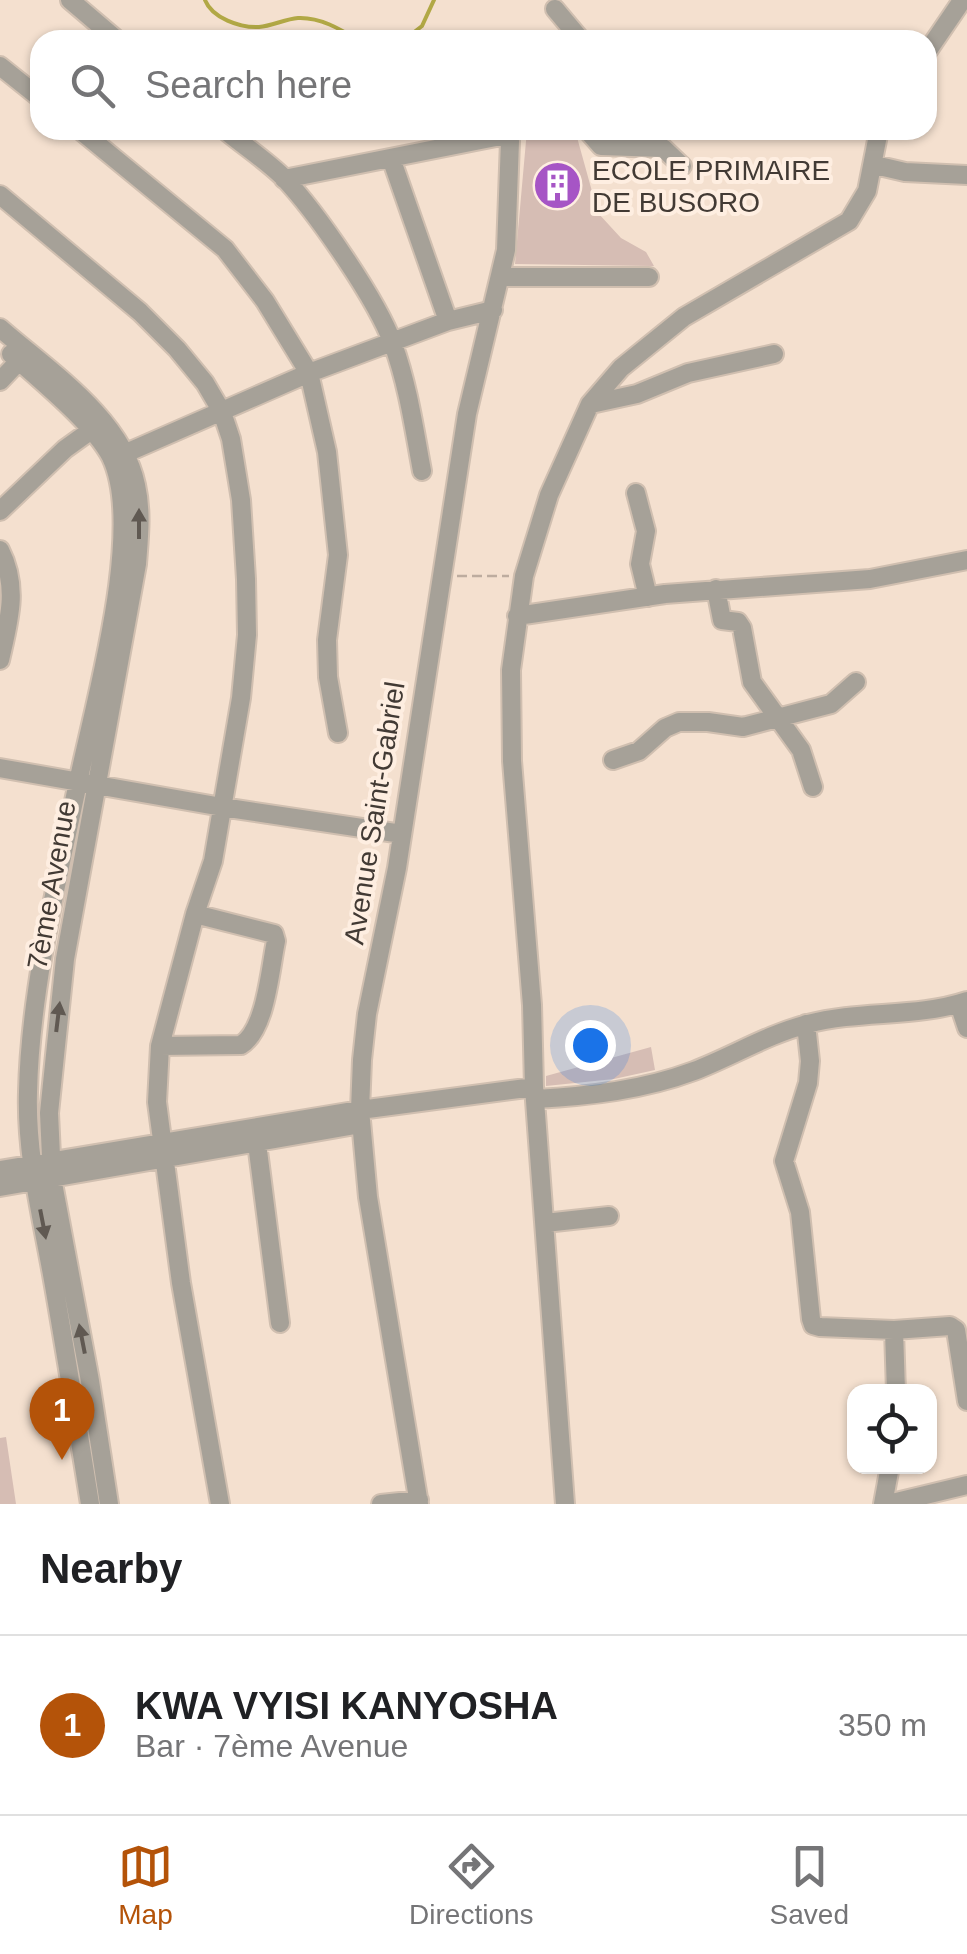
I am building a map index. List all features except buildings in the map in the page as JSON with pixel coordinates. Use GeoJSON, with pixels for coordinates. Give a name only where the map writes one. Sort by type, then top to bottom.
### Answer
{"type":"FeatureCollection","features":[{"type":"Feature","properties":{"kind":"street"},"geometry":{"type":"LineString","coordinates":[[70,0],[105,30]]}},
{"type":"Feature","properties":{"kind":"street"},"geometry":{"type":"LineString","coordinates":[[937,37],[961,2]]}},
{"type":"Feature","properties":{"kind":"street"},"geometry":{"type":"LineString","coordinates":[[555,10],[572,30]]}},
{"type":"Feature","properties":{"kind":"street"},"geometry":{"type":"LineString","coordinates":[[0,66],[30,90]]}},
{"type":"Feature","properties":{"kind":"street"},"geometry":{"type":"LineString","coordinates":[[92,140],[225,249],[266,300],[310,373],[326,452],[338,555],[327,640],[328,677],[338,733]]}},
{"type":"Feature","properties":{"kind":"street"},"geometry":{"type":"LineString","coordinates":[[237,140],[284,178],[349,266],[392,341],[405,381],[422,471]]}},
{"type":"Feature","properties":{"kind":"street"},"geometry":{"type":"LineString","coordinates":[[284,178],[473,140]]}},
{"type":"Feature","properties":{"kind":"street","name":"Avenue Saint-Gabriel"},"geometry":{"type":"LineString","coordinates":[[419,1502],[371,1214],[361,1117],[367,1014],[402,834],[467,414],[506,250],[510,140]]}},
{"type":"Feature","properties":{"kind":"street"},"geometry":{"type":"LineString","coordinates":[[596,140],[601,146],[663,148],[682,166]]}},
{"type":"Feature","properties":{"kind":"street"},"geometry":{"type":"LineString","coordinates":[[565,1504],[512,761],[511,670],[524,576],[550,495],[590,404],[622,368],[684,318],[849,220],[867,191],[878,140]]}},
{"type":"Feature","properties":{"kind":"street"},"geometry":{"type":"LineString","coordinates":[[391,158],[448,320]]}},
{"type":"Feature","properties":{"kind":"street"},"geometry":{"type":"LineString","coordinates":[[875,165],[905,172],[967,175]]}},
{"type":"Feature","properties":{"kind":"street"},"geometry":{"type":"LineString","coordinates":[[0,195],[140,312],[205,382],[222,412],[241,500],[247,634],[241,698],[213,862],[160,1046],[157,1102],[181,1284],[220,1504]]}},
{"type":"Feature","properties":{"kind":"street"},"geometry":{"type":"LineString","coordinates":[[500,277],[649,278]]}},
{"type":"Feature","properties":{"kind":"street"},"geometry":{"type":"LineString","coordinates":[[119,456],[310,373],[448,320],[493,310]]}},
{"type":"Feature","properties":{"kind":"street","name":"7ème Avenue"},"geometry":{"type":"LineString","coordinates":[[0,328],[96,426],[119,456],[122,534],[118,588],[87,784],[31,1044],[28,1094],[90,1504]]}},
{"type":"Feature","properties":{"kind":"street","name":"7ème Avenue"},"geometry":{"type":"LineString","coordinates":[[0,343],[96,426]]}},
{"type":"Feature","properties":{"kind":"street"},"geometry":{"type":"LineString","coordinates":[[590,404],[637,394],[688,373],[774,354]]}},
{"type":"Feature","properties":{"kind":"street"},"geometry":{"type":"LineString","coordinates":[[0,382],[19,361]]}},
{"type":"Feature","properties":{"kind":"street"},"geometry":{"type":"LineString","coordinates":[[0,511],[96,426]]}},
{"type":"Feature","properties":{"kind":"street"},"geometry":{"type":"LineString","coordinates":[[636,492],[646,531],[640,564],[648,597]]}},
{"type":"Feature","properties":{"kind":"street"},"geometry":{"type":"LineString","coordinates":[[0,550],[11,576],[12,605],[0,660]]}},
{"type":"Feature","properties":{"kind":"street"},"geometry":{"type":"LineString","coordinates":[[517,616],[716,589],[870,579],[967,560]]}},
{"type":"Feature","properties":{"kind":"street"},"geometry":{"type":"LineString","coordinates":[[716,589],[722,620],[738,622],[742,628],[752,682],[806,760],[812,788]]}},
{"type":"Feature","properties":{"kind":"street"},"geometry":{"type":"LineString","coordinates":[[613,760],[639,751],[679,722],[743,727],[831,704],[856,682]]}},
{"type":"Feature","properties":{"kind":"street"},"geometry":{"type":"LineString","coordinates":[[0,768],[402,834]]}},
{"type":"Feature","properties":{"kind":"street"},"geometry":{"type":"LineString","coordinates":[[160,1046],[241,1044],[249,1040],[259,1024],[276,941],[274,934],[195,914]]}},
{"type":"Feature","properties":{"kind":"street"},"geometry":{"type":"LineString","coordinates":[[0,1170],[42,1170],[361,1117],[535,1093],[594,1096],[666,1080],[806,1024],[876,1012],[963,1002],[967,1028]]}},
{"type":"Feature","properties":{"kind":"street"},"geometry":{"type":"LineString","coordinates":[[806,1024],[808,1083],[784,1161],[800,1212],[810,1318],[813,1325],[820,1327],[894,1330],[950,1326],[956,1330],[967,1401]]}},
{"type":"Feature","properties":{"kind":"street"},"geometry":{"type":"LineString","coordinates":[[162,1152],[257,1143],[361,1117]]}},
{"type":"Feature","properties":{"kind":"street"},"geometry":{"type":"LineString","coordinates":[[257,1143],[280,1323]]}},
{"type":"Feature","properties":{"kind":"street"},"geometry":{"type":"LineString","coordinates":[[0,1187],[42,1170]]}},
{"type":"Feature","properties":{"kind":"street","name":"7ème Avenue"},"geometry":{"type":"LineString","coordinates":[[42,1170],[90,1381],[108,1504]]}},
{"type":"Feature","properties":{"kind":"street"},"geometry":{"type":"LineString","coordinates":[[545,1223],[610,1216]]}},
{"type":"Feature","properties":{"kind":"street"},"geometry":{"type":"LineString","coordinates":[[894,1330],[896,1384]]}},
{"type":"Feature","properties":{"kind":"street"},"geometry":{"type":"LineString","coordinates":[[889,1474],[885,1504],[967,1485]]}},
{"type":"Feature","properties":{"kind":"street"},"geometry":{"type":"LineString","coordinates":[[382,1504],[419,1502]]}},
{"type":"Feature","properties":{"kind":"path"},"geometry":{"type":"LineString","coordinates":[[440,576],[524,576]]}},
{"type":"Feature","properties":{"kind":"waterway"},"geometry":{"type":"LineString","coordinates":[[205,0],[220,17],[244,26],[306,18],[340,30]]}},
{"type":"Feature","properties":{"kind":"waterway"},"geometry":{"type":"LineString","coordinates":[[417,30],[434,0]]}},
{"type":"Feature","properties":{"kind":"place","name":"ECOLE PRIMAIRE DE BUSORO"},"geometry":{"type":"Point","coordinates":[557,186]}},
{"type":"Feature","properties":{"kind":"place","name":"KWA VYISI KANYOSHA"},"geometry":{"type":"Point","coordinates":[62,1460]}}]}
